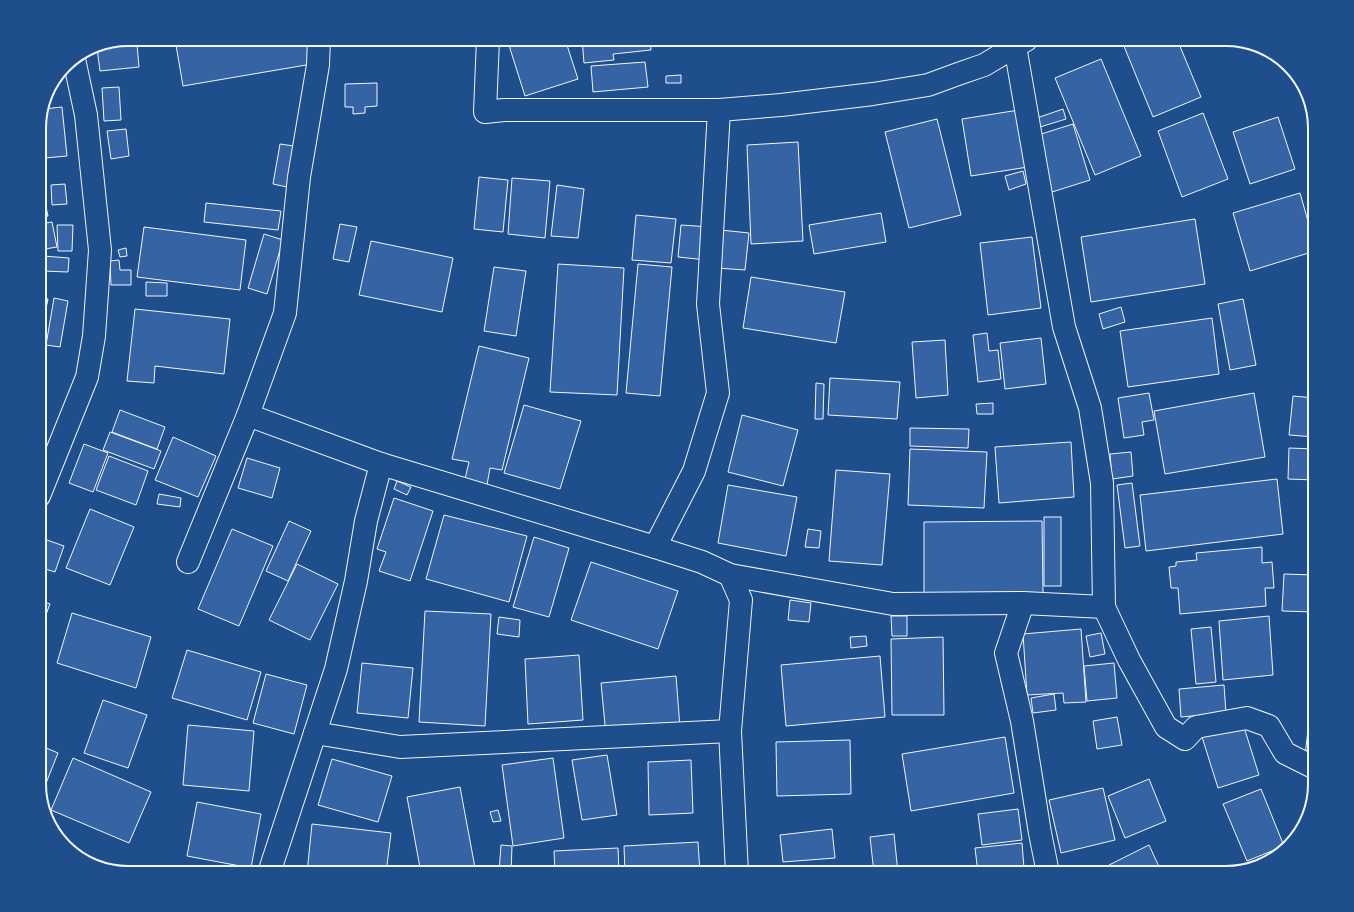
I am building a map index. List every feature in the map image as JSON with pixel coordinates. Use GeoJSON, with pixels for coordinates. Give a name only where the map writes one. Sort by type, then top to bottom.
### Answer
{"type":"FeatureCollection","features":[{"type":"Feature","properties":{"kind":"street"},"geometry":{"type":"LineString","coordinates":[[188,562],[248,415],[285,314],[299,177],[318,65],[318,46]]}},
{"type":"Feature","properties":{"kind":"street"},"geometry":{"type":"LineString","coordinates":[[488,46],[485,112],[504,110],[719,110],[781,105],[873,94],[928,85],[984,65],[1016,46]]}},
{"type":"Feature","properties":{"kind":"street"},"geometry":{"type":"LineString","coordinates":[[1021,46],[1064,328],[1090,408],[1102,483],[1104,607],[1129,660],[1166,727],[1185,739],[1196,726],[1247,718],[1269,726],[1285,752],[1308,764]]}},
{"type":"Feature","properties":{"kind":"street"},"geometry":{"type":"LineString","coordinates":[[46,479],[87,377],[94,336],[100,250],[86,115],[75,65]]}},
{"type":"Feature","properties":{"kind":"street"},"geometry":{"type":"LineString","coordinates":[[655,546],[694,471],[718,394],[708,304],[719,110]]}},
{"type":"Feature","properties":{"kind":"street"},"geometry":{"type":"LineString","coordinates":[[248,415],[381,464],[655,546],[702,562],[730,575],[893,604],[1023,603],[1104,607]]}},
{"type":"Feature","properties":{"kind":"street"},"geometry":{"type":"LineString","coordinates":[[271,866],[336,669],[356,580],[366,521],[381,464]]}},
{"type":"Feature","properties":{"kind":"street"},"geometry":{"type":"LineString","coordinates":[[730,575],[741,600],[730,731],[737,866]]}},
{"type":"Feature","properties":{"kind":"street"},"geometry":{"type":"LineString","coordinates":[[1023,603],[1006,653],[1022,721],[1047,866]]}},
{"type":"Feature","properties":{"kind":"street"},"geometry":{"type":"LineString","coordinates":[[315,733],[400,747],[730,731]]}},
{"type":"Feature","properties":{"kind":"building"},"geometry":{"type":"Polygon","coordinates":[[[123,46],[137,46],[139,67],[100,71],[97,52],[123,46]]]}},
{"type":"Feature","properties":{"kind":"building"},"geometry":{"type":"Polygon","coordinates":[[[176,46],[309,46],[312,64],[183,86],[176,46]]]}},
{"type":"Feature","properties":{"kind":"building"},"geometry":{"type":"Polygon","coordinates":[[[509,46],[567,46],[578,79],[525,96],[509,46]]]}},
{"type":"Feature","properties":{"kind":"building"},"geometry":{"type":"Polygon","coordinates":[[[583,46],[651,46],[651,50],[613,54],[614,60],[584,63],[583,46]]]}},
{"type":"Feature","properties":{"kind":"building"},"geometry":{"type":"Polygon","coordinates":[[[1124,46],[1180,46],[1201,97],[1153,117],[1124,46]]]}},
{"type":"Feature","properties":{"kind":"building"},"geometry":{"type":"Polygon","coordinates":[[[1101,59],[1141,156],[1095,175],[1055,78],[1101,59]]]}},
{"type":"Feature","properties":{"kind":"building"},"geometry":{"type":"Polygon","coordinates":[[[645,62],[648,87],[593,92],[591,66],[645,62]]]}},
{"type":"Feature","properties":{"kind":"building"},"geometry":{"type":"Polygon","coordinates":[[[681,75],[681,83],[666,83],[666,76],[681,75]]]}},
{"type":"Feature","properties":{"kind":"building"},"geometry":{"type":"Polygon","coordinates":[[[377,83],[377,106],[365,107],[365,113],[353,114],[353,107],[345,107],[345,84],[377,83]]]}},
{"type":"Feature","properties":{"kind":"building"},"geometry":{"type":"Polygon","coordinates":[[[119,87],[121,120],[104,121],[102,88],[119,87]]]}},
{"type":"Feature","properties":{"kind":"building"},"geometry":{"type":"Polygon","coordinates":[[[62,107],[67,156],[46,158],[46,123],[49,108],[62,107]]]}},
{"type":"Feature","properties":{"kind":"building"},"geometry":{"type":"Polygon","coordinates":[[[1063,109],[1066,119],[1040,127],[1037,118],[1063,109]]]}},
{"type":"Feature","properties":{"kind":"building"},"geometry":{"type":"Polygon","coordinates":[[[1019,110],[1028,167],[971,176],[962,119],[1019,110]]]}},
{"type":"Feature","properties":{"kind":"building"},"geometry":{"type":"Polygon","coordinates":[[[1203,113],[1228,179],[1182,197],[1158,131],[1203,113]]]}},
{"type":"Feature","properties":{"kind":"building"},"geometry":{"type":"Polygon","coordinates":[[[1278,117],[1295,169],[1250,184],[1233,132],[1278,117]]]}},
{"type":"Feature","properties":{"kind":"building"},"geometry":{"type":"Polygon","coordinates":[[[937,119],[961,215],[909,228],[885,132],[937,119]]]}},
{"type":"Feature","properties":{"kind":"building"},"geometry":{"type":"Polygon","coordinates":[[[1073,124],[1090,180],[1052,192],[1035,136],[1073,124]]]}},
{"type":"Feature","properties":{"kind":"building"},"geometry":{"type":"Polygon","coordinates":[[[126,129],[129,156],[111,159],[107,131],[126,129]]]}},
{"type":"Feature","properties":{"kind":"building"},"geometry":{"type":"Polygon","coordinates":[[[798,142],[803,241],[751,244],[747,145],[798,142]]]}},
{"type":"Feature","properties":{"kind":"building"},"geometry":{"type":"Polygon","coordinates":[[[280,144],[294,146],[287,187],[273,184],[280,144]]]}},
{"type":"Feature","properties":{"kind":"building"},"geometry":{"type":"Polygon","coordinates":[[[1023,171],[1026,184],[1009,190],[1005,176],[1023,171]]]}},
{"type":"Feature","properties":{"kind":"building"},"geometry":{"type":"Polygon","coordinates":[[[479,177],[508,180],[503,232],[474,229],[479,177]]]}},
{"type":"Feature","properties":{"kind":"building"},"geometry":{"type":"Polygon","coordinates":[[[512,178],[550,181],[545,238],[508,234],[512,178]]]}},
{"type":"Feature","properties":{"kind":"building"},"geometry":{"type":"Polygon","coordinates":[[[65,184],[67,204],[52,205],[51,185],[65,184]]]}},
{"type":"Feature","properties":{"kind":"building"},"geometry":{"type":"Polygon","coordinates":[[[557,185],[584,189],[578,238],[551,236],[557,185]]]}},
{"type":"Feature","properties":{"kind":"building"},"geometry":{"type":"Polygon","coordinates":[[[1300,193],[1308,221],[1308,253],[1250,271],[1233,213],[1300,193]]]}},
{"type":"Feature","properties":{"kind":"building"},"geometry":{"type":"Polygon","coordinates":[[[206,203],[281,211],[278,230],[204,222],[206,203]]]}},
{"type":"Feature","properties":{"kind":"building"},"geometry":{"type":"Polygon","coordinates":[[[881,213],[886,242],[814,254],[809,225],[881,213]]]}},
{"type":"Feature","properties":{"kind":"building"},"geometry":{"type":"Polygon","coordinates":[[[636,215],[676,219],[671,263],[632,260],[636,215]]]}},
{"type":"Feature","properties":{"kind":"building"},"geometry":{"type":"Polygon","coordinates":[[[1195,219],[1205,284],[1091,302],[1081,237],[1195,219]]]}},
{"type":"Feature","properties":{"kind":"building"},"geometry":{"type":"Polygon","coordinates":[[[52,222],[57,247],[46,249],[46,223],[52,222]]]}},
{"type":"Feature","properties":{"kind":"building"},"geometry":{"type":"Polygon","coordinates":[[[340,224],[357,227],[349,262],[333,259],[340,224]]]}},
{"type":"Feature","properties":{"kind":"building"},"geometry":{"type":"Polygon","coordinates":[[[57,225],[73,225],[72,251],[58,251],[57,225]]]}},
{"type":"Feature","properties":{"kind":"building"},"geometry":{"type":"Polygon","coordinates":[[[681,225],[710,227],[707,260],[678,257],[681,225]]]}},
{"type":"Feature","properties":{"kind":"building"},"geometry":{"type":"Polygon","coordinates":[[[144,227],[246,240],[240,290],[137,277],[144,227]]]}},
{"type":"Feature","properties":{"kind":"building"},"geometry":{"type":"Polygon","coordinates":[[[721,230],[749,233],[745,270],[717,268],[721,230]]]}},
{"type":"Feature","properties":{"kind":"building"},"geometry":{"type":"Polygon","coordinates":[[[264,234],[283,240],[267,294],[248,288],[264,234]]]}},
{"type":"Feature","properties":{"kind":"building"},"geometry":{"type":"Polygon","coordinates":[[[1032,237],[1041,308],[988,315],[980,243],[1032,237]]]}},
{"type":"Feature","properties":{"kind":"building"},"geometry":{"type":"Polygon","coordinates":[[[371,241],[453,258],[442,312],[359,295],[371,241]]]}},
{"type":"Feature","properties":{"kind":"building"},"geometry":{"type":"Polygon","coordinates":[[[126,248],[127,256],[120,257],[118,250],[126,248]]]}},
{"type":"Feature","properties":{"kind":"building"},"geometry":{"type":"Polygon","coordinates":[[[46,256],[69,258],[68,272],[46,271],[46,256]]]}},
{"type":"Feature","properties":{"kind":"building"},"geometry":{"type":"Polygon","coordinates":[[[119,260],[120,270],[131,270],[131,285],[111,285],[110,261],[119,260]]]}},
{"type":"Feature","properties":{"kind":"building"},"geometry":{"type":"Polygon","coordinates":[[[558,264],[624,268],[617,395],[550,392],[558,264]]]}},
{"type":"Feature","properties":{"kind":"building"},"geometry":{"type":"Polygon","coordinates":[[[638,264],[672,267],[660,396],[626,393],[638,264]]]}},
{"type":"Feature","properties":{"kind":"building"},"geometry":{"type":"Polygon","coordinates":[[[494,267],[526,271],[516,336],[484,331],[494,267]]]}},
{"type":"Feature","properties":{"kind":"building"},"geometry":{"type":"Polygon","coordinates":[[[751,277],[845,292],[836,343],[743,328],[751,277]]]}},
{"type":"Feature","properties":{"kind":"building"},"geometry":{"type":"Polygon","coordinates":[[[146,282],[167,283],[167,296],[146,296],[146,282]]]}},
{"type":"Feature","properties":{"kind":"building"},"geometry":{"type":"Polygon","coordinates":[[[54,298],[68,301],[60,347],[46,345],[54,298]]]}},
{"type":"Feature","properties":{"kind":"building"},"geometry":{"type":"Polygon","coordinates":[[[1243,299],[1256,365],[1230,370],[1218,304],[1243,299]]]}},
{"type":"Feature","properties":{"kind":"building"},"geometry":{"type":"Polygon","coordinates":[[[1121,307],[1125,322],[1103,329],[1099,314],[1121,307]]]}},
{"type":"Feature","properties":{"kind":"building"},"geometry":{"type":"Polygon","coordinates":[[[135,309],[230,319],[224,374],[155,366],[154,383],[127,381],[135,309]]]}},
{"type":"Feature","properties":{"kind":"building"},"geometry":{"type":"Polygon","coordinates":[[[1212,318],[1219,374],[1128,387],[1120,331],[1212,318]]]}},
{"type":"Feature","properties":{"kind":"building"},"geometry":{"type":"Polygon","coordinates":[[[987,333],[989,351],[998,350],[1001,379],[978,382],[973,335],[987,333]]]}},
{"type":"Feature","properties":{"kind":"building"},"geometry":{"type":"Polygon","coordinates":[[[1041,338],[1046,384],[1005,389],[1000,343],[1041,338]]]}},
{"type":"Feature","properties":{"kind":"building"},"geometry":{"type":"Polygon","coordinates":[[[945,340],[948,395],[916,398],[912,342],[945,340]]]}},
{"type":"Feature","properties":{"kind":"building"},"geometry":{"type":"Polygon","coordinates":[[[479,346],[529,358],[502,470],[490,468],[487,485],[465,479],[469,462],[452,459],[479,346]]]}},
{"type":"Feature","properties":{"kind":"building"},"geometry":{"type":"Polygon","coordinates":[[[830,378],[900,382],[897,419],[828,415],[830,378]]]}},
{"type":"Feature","properties":{"kind":"building"},"geometry":{"type":"Polygon","coordinates":[[[816,383],[824,384],[823,419],[815,419],[816,383]]]}},
{"type":"Feature","properties":{"kind":"building"},"geometry":{"type":"Polygon","coordinates":[[[1149,393],[1154,420],[1142,422],[1144,435],[1124,438],[1118,398],[1149,393]]]}},
{"type":"Feature","properties":{"kind":"building"},"geometry":{"type":"Polygon","coordinates":[[[1254,393],[1265,457],[1165,474],[1154,411],[1254,393]]]}},
{"type":"Feature","properties":{"kind":"building"},"geometry":{"type":"Polygon","coordinates":[[[1293,396],[1308,397],[1308,436],[1289,435],[1293,396]]]}},
{"type":"Feature","properties":{"kind":"building"},"geometry":{"type":"Polygon","coordinates":[[[993,403],[993,414],[977,414],[976,404],[993,403]]]}},
{"type":"Feature","properties":{"kind":"building"},"geometry":{"type":"Polygon","coordinates":[[[524,405],[581,421],[560,489],[504,473],[524,405]]]}},
{"type":"Feature","properties":{"kind":"building"},"geometry":{"type":"Polygon","coordinates":[[[120,410],[165,427],[157,449],[112,432],[120,410]]]}},
{"type":"Feature","properties":{"kind":"building"},"geometry":{"type":"Polygon","coordinates":[[[742,415],[798,430],[783,486],[728,472],[742,415]]]}},
{"type":"Feature","properties":{"kind":"building"},"geometry":{"type":"Polygon","coordinates":[[[910,428],[969,429],[968,448],[910,446],[910,428]]]}},
{"type":"Feature","properties":{"kind":"building"},"geometry":{"type":"Polygon","coordinates":[[[110,432],[161,451],[154,469],[103,450],[110,432]]]}},
{"type":"Feature","properties":{"kind":"building"},"geometry":{"type":"Polygon","coordinates":[[[173,437],[216,456],[198,497],[155,480],[173,437]]]}},
{"type":"Feature","properties":{"kind":"building"},"geometry":{"type":"Polygon","coordinates":[[[1071,442],[1074,497],[999,503],[995,447],[1071,442]]]}},
{"type":"Feature","properties":{"kind":"building"},"geometry":{"type":"Polygon","coordinates":[[[84,444],[108,453],[93,492],[69,483],[84,444]]]}},
{"type":"Feature","properties":{"kind":"building"},"geometry":{"type":"Polygon","coordinates":[[[1289,448],[1308,449],[1308,480],[1288,479],[1289,448]]]}},
{"type":"Feature","properties":{"kind":"building"},"geometry":{"type":"Polygon","coordinates":[[[910,449],[987,452],[984,508],[908,505],[910,449]]]}},
{"type":"Feature","properties":{"kind":"building"},"geometry":{"type":"Polygon","coordinates":[[[1131,452],[1133,476],[1112,479],[1110,454],[1131,452]]]}},
{"type":"Feature","properties":{"kind":"building"},"geometry":{"type":"Polygon","coordinates":[[[109,456],[148,471],[136,505],[96,490],[109,456]]]}},
{"type":"Feature","properties":{"kind":"building"},"geometry":{"type":"Polygon","coordinates":[[[247,458],[280,468],[272,498],[238,488],[247,458]]]}},
{"type":"Feature","properties":{"kind":"building"},"geometry":{"type":"Polygon","coordinates":[[[836,470],[890,474],[882,565],[829,561],[836,470]]]}},
{"type":"Feature","properties":{"kind":"building"},"geometry":{"type":"Polygon","coordinates":[[[1277,479],[1283,534],[1146,551],[1140,495],[1277,479]]]}},
{"type":"Feature","properties":{"kind":"building"},"geometry":{"type":"Polygon","coordinates":[[[397,481],[411,487],[407,495],[394,489],[397,481]]]}},
{"type":"Feature","properties":{"kind":"building"},"geometry":{"type":"Polygon","coordinates":[[[1132,483],[1140,546],[1125,548],[1117,485],[1132,483]]]}},
{"type":"Feature","properties":{"kind":"building"},"geometry":{"type":"Polygon","coordinates":[[[728,485],[797,497],[786,556],[718,543],[728,485]]]}},
{"type":"Feature","properties":{"kind":"building"},"geometry":{"type":"Polygon","coordinates":[[[159,494],[181,498],[180,507],[157,504],[159,494]]]}},
{"type":"Feature","properties":{"kind":"building"},"geometry":{"type":"Polygon","coordinates":[[[394,498],[433,511],[410,581],[379,571],[386,552],[377,549],[394,498]]]}},
{"type":"Feature","properties":{"kind":"building"},"geometry":{"type":"Polygon","coordinates":[[[90,509],[134,527],[110,585],[66,568],[90,509]]]}},
{"type":"Feature","properties":{"kind":"building"},"geometry":{"type":"Polygon","coordinates":[[[444,515],[527,536],[509,602],[426,579],[444,515]]]}},
{"type":"Feature","properties":{"kind":"building"},"geometry":{"type":"Polygon","coordinates":[[[1044,517],[1061,517],[1061,586],[1044,586],[1044,517]]]}},
{"type":"Feature","properties":{"kind":"building"},"geometry":{"type":"Polygon","coordinates":[[[289,521],[311,531],[288,581],[266,571],[289,521]]]}},
{"type":"Feature","properties":{"kind":"building"},"geometry":{"type":"Polygon","coordinates":[[[1042,521],[1043,593],[924,594],[924,522],[1042,521]]]}},
{"type":"Feature","properties":{"kind":"building"},"geometry":{"type":"Polygon","coordinates":[[[232,529],[273,546],[239,626],[198,609],[232,529]]]}},
{"type":"Feature","properties":{"kind":"building"},"geometry":{"type":"Polygon","coordinates":[[[808,529],[821,531],[819,548],[805,547],[808,529]]]}},
{"type":"Feature","properties":{"kind":"building"},"geometry":{"type":"Polygon","coordinates":[[[534,537],[569,548],[549,617],[513,607],[534,537]]]}},
{"type":"Feature","properties":{"kind":"building"},"geometry":{"type":"Polygon","coordinates":[[[46,540],[64,546],[55,572],[46,569],[46,540]]]}},
{"type":"Feature","properties":{"kind":"building"},"geometry":{"type":"Polygon","coordinates":[[[1262,547],[1262,563],[1272,562],[1274,588],[1265,588],[1266,606],[1180,614],[1178,588],[1171,588],[1169,567],[1176,566],[1176,562],[1197,560],[1196,553],[1262,547]]]}},
{"type":"Feature","properties":{"kind":"building"},"geometry":{"type":"Polygon","coordinates":[[[591,562],[678,591],[658,649],[571,620],[591,562]]]}},
{"type":"Feature","properties":{"kind":"building"},"geometry":{"type":"Polygon","coordinates":[[[297,564],[338,584],[310,640],[269,620],[297,564]]]}},
{"type":"Feature","properties":{"kind":"building"},"geometry":{"type":"Polygon","coordinates":[[[1284,574],[1308,575],[1308,612],[1282,611],[1284,574]]]}},
{"type":"Feature","properties":{"kind":"building"},"geometry":{"type":"Polygon","coordinates":[[[790,600],[811,603],[809,622],[788,620],[790,600]]]}},
{"type":"Feature","properties":{"kind":"building"},"geometry":{"type":"Polygon","coordinates":[[[46,603],[50,604],[46,615],[46,603]]]}},
{"type":"Feature","properties":{"kind":"building"},"geometry":{"type":"Polygon","coordinates":[[[425,611],[491,614],[485,726],[419,722],[425,611]]]}},
{"type":"Feature","properties":{"kind":"building"},"geometry":{"type":"Polygon","coordinates":[[[72,613],[151,637],[136,688],[57,663],[72,613]]]}},
{"type":"Feature","properties":{"kind":"building"},"geometry":{"type":"Polygon","coordinates":[[[891,616],[907,616],[907,636],[892,636],[891,616]]]}},
{"type":"Feature","properties":{"kind":"building"},"geometry":{"type":"Polygon","coordinates":[[[1269,616],[1273,675],[1223,680],[1219,621],[1269,616]]]}},
{"type":"Feature","properties":{"kind":"building"},"geometry":{"type":"Polygon","coordinates":[[[499,617],[520,620],[519,637],[497,634],[499,617]]]}},
{"type":"Feature","properties":{"kind":"building"},"geometry":{"type":"Polygon","coordinates":[[[1211,627],[1216,682],[1196,684],[1191,629],[1211,627]]]}},
{"type":"Feature","properties":{"kind":"building"},"geometry":{"type":"Polygon","coordinates":[[[1081,629],[1086,702],[1064,703],[1063,693],[1027,695],[1023,634],[1081,629]]]}},
{"type":"Feature","properties":{"kind":"building"},"geometry":{"type":"Polygon","coordinates":[[[1101,633],[1105,654],[1090,657],[1086,636],[1101,633]]]}},
{"type":"Feature","properties":{"kind":"building"},"geometry":{"type":"Polygon","coordinates":[[[866,636],[867,646],[851,648],[850,637],[866,636]]]}},
{"type":"Feature","properties":{"kind":"building"},"geometry":{"type":"Polygon","coordinates":[[[943,637],[944,715],[892,715],[891,639],[943,637]]]}},
{"type":"Feature","properties":{"kind":"building"},"geometry":{"type":"Polygon","coordinates":[[[187,650],[261,672],[247,720],[172,698],[187,650]]]}},
{"type":"Feature","properties":{"kind":"building"},"geometry":{"type":"Polygon","coordinates":[[[579,655],[583,720],[528,724],[525,659],[579,655]]]}},
{"type":"Feature","properties":{"kind":"building"},"geometry":{"type":"Polygon","coordinates":[[[880,656],[885,717],[786,726],[781,665],[880,656]]]}},
{"type":"Feature","properties":{"kind":"building"},"geometry":{"type":"Polygon","coordinates":[[[362,663],[413,668],[408,718],[357,713],[362,663]]]}},
{"type":"Feature","properties":{"kind":"building"},"geometry":{"type":"Polygon","coordinates":[[[1114,663],[1117,698],[1087,701],[1084,666],[1114,663]]]}},
{"type":"Feature","properties":{"kind":"building"},"geometry":{"type":"Polygon","coordinates":[[[266,674],[307,685],[294,734],[253,723],[266,674]]]}},
{"type":"Feature","properties":{"kind":"building"},"geometry":{"type":"Polygon","coordinates":[[[676,676],[680,728],[606,735],[601,683],[676,676]]]}},
{"type":"Feature","properties":{"kind":"building"},"geometry":{"type":"Polygon","coordinates":[[[1224,685],[1226,713],[1181,717],[1179,689],[1224,685]]]}},
{"type":"Feature","properties":{"kind":"building"},"geometry":{"type":"Polygon","coordinates":[[[1054,694],[1056,710],[1033,713],[1031,698],[1054,694]]]}},
{"type":"Feature","properties":{"kind":"building"},"geometry":{"type":"Polygon","coordinates":[[[103,700],[147,715],[128,768],[84,753],[103,700]]]}},
{"type":"Feature","properties":{"kind":"building"},"geometry":{"type":"Polygon","coordinates":[[[1117,717],[1122,745],[1097,749],[1093,721],[1117,717]]]}},
{"type":"Feature","properties":{"kind":"building"},"geometry":{"type":"Polygon","coordinates":[[[1243,724],[1259,775],[1218,788],[1202,737],[1243,724]]]}},
{"type":"Feature","properties":{"kind":"building"},"geometry":{"type":"Polygon","coordinates":[[[188,725],[254,731],[249,791],[183,785],[188,725]]]}},
{"type":"Feature","properties":{"kind":"building"},"geometry":{"type":"Polygon","coordinates":[[[1308,729],[1308,756],[1305,756],[1308,729]]]}},
{"type":"Feature","properties":{"kind":"building"},"geometry":{"type":"Polygon","coordinates":[[[1005,737],[1014,793],[911,811],[902,754],[1005,737]]]}},
{"type":"Feature","properties":{"kind":"building"},"geometry":{"type":"Polygon","coordinates":[[[850,740],[851,794],[777,796],[776,742],[850,740]]]}},
{"type":"Feature","properties":{"kind":"building"},"geometry":{"type":"Polygon","coordinates":[[[46,748],[58,753],[46,783],[46,748]]]}},
{"type":"Feature","properties":{"kind":"building"},"geometry":{"type":"Polygon","coordinates":[[[607,755],[617,815],[582,820],[572,760],[607,755]]]}},
{"type":"Feature","properties":{"kind":"building"},"geometry":{"type":"Polygon","coordinates":[[[73,758],[151,792],[129,843],[51,810],[73,758]]]}},
{"type":"Feature","properties":{"kind":"building"},"geometry":{"type":"Polygon","coordinates":[[[553,758],[564,838],[513,846],[502,765],[553,758]]]}},
{"type":"Feature","properties":{"kind":"building"},"geometry":{"type":"Polygon","coordinates":[[[332,759],[392,776],[378,822],[318,805],[332,759]]]}},
{"type":"Feature","properties":{"kind":"building"},"geometry":{"type":"Polygon","coordinates":[[[691,760],[693,813],[649,815],[648,762],[691,760]]]}},
{"type":"Feature","properties":{"kind":"building"},"geometry":{"type":"Polygon","coordinates":[[[1149,779],[1166,821],[1125,838],[1108,796],[1149,779]]]}},
{"type":"Feature","properties":{"kind":"building"},"geometry":{"type":"Polygon","coordinates":[[[460,787],[475,866],[420,866],[407,797],[460,787]]]}},
{"type":"Feature","properties":{"kind":"building"},"geometry":{"type":"Polygon","coordinates":[[[1103,788],[1115,840],[1061,853],[1049,800],[1103,788]]]}},
{"type":"Feature","properties":{"kind":"building"},"geometry":{"type":"Polygon","coordinates":[[[1261,789],[1283,843],[1275,850],[1247,861],[1223,804],[1261,789]]]}},
{"type":"Feature","properties":{"kind":"building"},"geometry":{"type":"Polygon","coordinates":[[[197,802],[261,814],[251,866],[240,866],[187,856],[197,802]]]}},
{"type":"Feature","properties":{"kind":"building"},"geometry":{"type":"Polygon","coordinates":[[[1018,809],[1022,840],[982,845],[978,814],[1018,809]]]}},
{"type":"Feature","properties":{"kind":"building"},"geometry":{"type":"Polygon","coordinates":[[[498,810],[501,821],[493,822],[490,812],[498,810]]]}},
{"type":"Feature","properties":{"kind":"building"},"geometry":{"type":"Polygon","coordinates":[[[312,824],[391,833],[387,866],[308,866],[312,824]]]}},
{"type":"Feature","properties":{"kind":"building"},"geometry":{"type":"Polygon","coordinates":[[[832,829],[835,858],[783,862],[780,835],[832,829]]]}},
{"type":"Feature","properties":{"kind":"building"},"geometry":{"type":"Polygon","coordinates":[[[894,834],[897,866],[873,866],[870,837],[894,834]]]}},
{"type":"Feature","properties":{"kind":"building"},"geometry":{"type":"Polygon","coordinates":[[[698,842],[700,866],[625,866],[624,846],[698,842]]]}},
{"type":"Feature","properties":{"kind":"building"},"geometry":{"type":"Polygon","coordinates":[[[1022,843],[1024,866],[977,866],[975,848],[1022,843]]]}},
{"type":"Feature","properties":{"kind":"building"},"geometry":{"type":"Polygon","coordinates":[[[501,845],[512,846],[511,866],[500,866],[501,845]]]}},
{"type":"Feature","properties":{"kind":"building"},"geometry":{"type":"Polygon","coordinates":[[[1149,845],[1159,866],[1110,866],[1149,845]]]}},
{"type":"Feature","properties":{"kind":"building"},"geometry":{"type":"Polygon","coordinates":[[[618,848],[619,866],[555,866],[554,851],[618,848]]]}}]}
